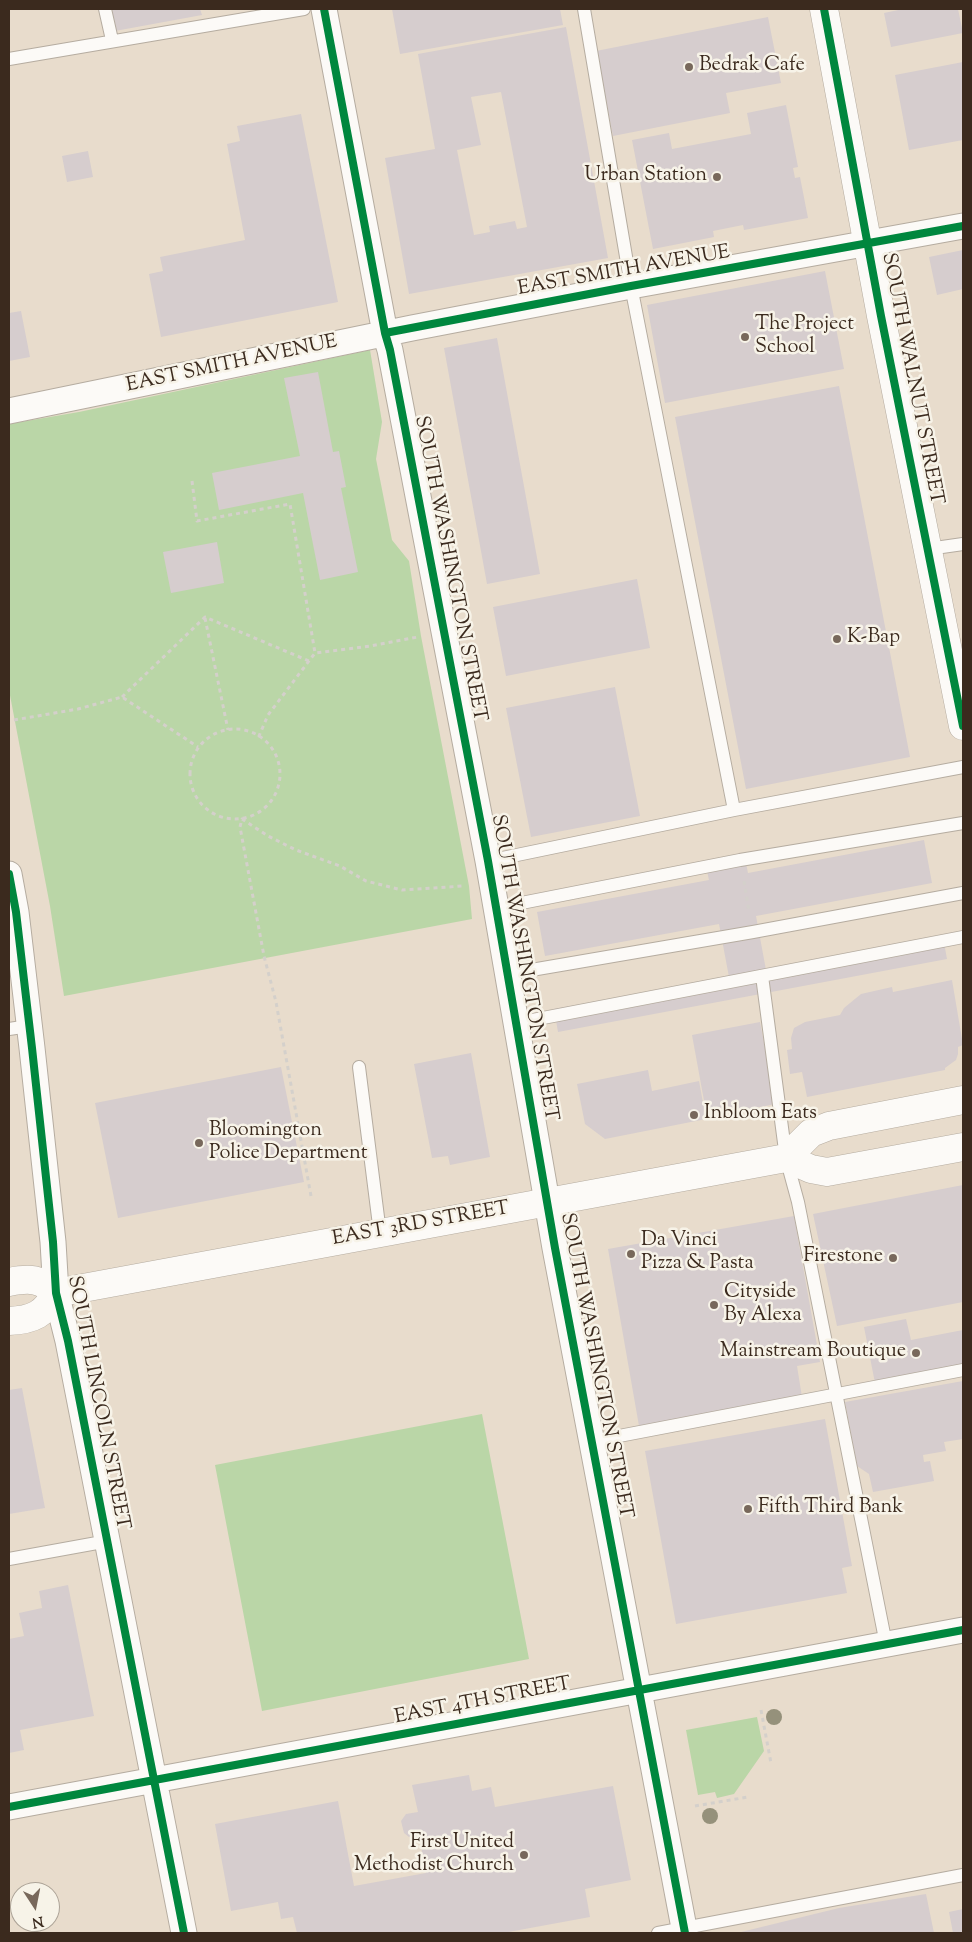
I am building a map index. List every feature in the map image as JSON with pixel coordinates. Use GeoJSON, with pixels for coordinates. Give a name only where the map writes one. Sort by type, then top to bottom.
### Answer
{"type":"FeatureCollection","features":[{"type":"Feature","properties":{"kind":"main road","name":"SOUTH WALNUT STREET"},"geometry":{"type":"LineString","coordinates":[[824,9],[881,316],[963,726]]}},
{"type":"Feature","properties":{"kind":"main road"},"geometry":{"type":"LineString","coordinates":[[963,1100],[829,1126],[811,1133],[786,1158],[811,1169],[827,1172],[963,1147]]}},
{"type":"Feature","properties":{"kind":"main road","name":"EAST 3RD STREET"},"geometry":{"type":"LineString","coordinates":[[56,1293],[786,1158]]}},
{"type":"Feature","properties":{"kind":"main road"},"geometry":{"type":"LineString","coordinates":[[9,1282],[32,1278],[44,1282],[56,1293],[42,1313],[35,1317],[9,1321]]}},
{"type":"Feature","properties":{"kind":"street","name":"SOUTH WASHINGTON STREET"},"geometry":{"type":"LineString","coordinates":[[324,9],[492,884],[547,1202],[685,1931]]}},
{"type":"Feature","properties":{"kind":"street","name":"EAST SMITH AVENUE"},"geometry":{"type":"LineString","coordinates":[[9,412],[385,333],[963,226]]}},
{"type":"Feature","properties":{"kind":"street","name":"SOUTH LINCOLN STREET"},"geometry":{"type":"LineString","coordinates":[[9,874],[16,912],[19,1028],[53,1242],[56,1293],[68,1340],[184,1933]]}},
{"type":"Feature","properties":{"kind":"street","name":"EAST 4TH STREET"},"geometry":{"type":"LineString","coordinates":[[9,1807],[963,1630]]}},
{"type":"Feature","properties":{"kind":"lane"},"geometry":{"type":"LineString","coordinates":[[105,9],[112,40]]}},
{"type":"Feature","properties":{"kind":"lane"},"geometry":{"type":"LineString","coordinates":[[9,59],[112,40],[304,9]]}},
{"type":"Feature","properties":{"kind":"lane"},"geometry":{"type":"LineString","coordinates":[[584,9],[631,286],[734,810]]}},
{"type":"Feature","properties":{"kind":"lane"},"geometry":{"type":"LineString","coordinates":[[928,549],[963,544]]}},
{"type":"Feature","properties":{"kind":"lane"},"geometry":{"type":"LineString","coordinates":[[492,884],[734,810],[963,767]]}},
{"type":"Feature","properties":{"kind":"lane"},"geometry":{"type":"LineString","coordinates":[[492,884],[740,860],[927,831],[963,823]]}},
{"type":"Feature","properties":{"kind":"lane"},"geometry":{"type":"LineString","coordinates":[[508,974],[753,932],[963,892]]}},
{"type":"Feature","properties":{"kind":"lane"},"geometry":{"type":"LineString","coordinates":[[517,1023],[963,937]]}},
{"type":"Feature","properties":{"kind":"lane"},"geometry":{"type":"LineString","coordinates":[[762,976],[786,1158],[798,1202],[886,1644]]}},
{"type":"Feature","properties":{"kind":"lane"},"geometry":{"type":"LineString","coordinates":[[359,1067],[380,1233]]}},
{"type":"Feature","properties":{"kind":"lane"},"geometry":{"type":"LineString","coordinates":[[593,1441],[963,1370]]}},
{"type":"Feature","properties":{"kind":"lane"},"geometry":{"type":"LineString","coordinates":[[9,1559],[108,1541]]}},
{"type":"Feature","properties":{"kind":"lane"},"geometry":{"type":"LineString","coordinates":[[658,1933],[685,1931],[963,1875]]}},
{"type":"Feature","properties":{"kind":"path"},"geometry":{"type":"LineString","coordinates":[[192,481],[197,521],[290,504],[315,653]]}},
{"type":"Feature","properties":{"kind":"path"},"geometry":{"type":"LineString","coordinates":[[205,617],[309,661]]}},
{"type":"Feature","properties":{"kind":"path"},"geometry":{"type":"LineString","coordinates":[[14,720],[78,709],[122,697],[205,617]]}},
{"type":"Feature","properties":{"kind":"path"},"geometry":{"type":"LineString","coordinates":[[205,617],[228,730]]}},
{"type":"Feature","properties":{"kind":"path"},"geometry":{"type":"LineString","coordinates":[[261,737],[259,736],[268,715],[315,653],[370,646],[421,636]]}},
{"type":"Feature","properties":{"kind":"path"},"geometry":{"type":"LineString","coordinates":[[122,697],[198,747]]}},
{"type":"Feature","properties":{"kind":"path"},"geometry":{"type":"LineString","coordinates":[[228,730],[248,731],[261,737],[272,748],[278,762],[280,776],[277,791],[269,804],[256,814],[242,819],[212,814],[201,804],[192,791],[189,776],[191,761],[198,747],[208,737],[228,730]]}},
{"type":"Feature","properties":{"kind":"path"},"geometry":{"type":"LineString","coordinates":[[242,819],[268,836],[296,850],[340,866],[366,881],[402,890],[492,884]]}},
{"type":"Feature","properties":{"kind":"path"},"geometry":{"type":"LineString","coordinates":[[242,819],[240,827],[264,956],[285,1050],[311,1196]]}},
{"type":"Feature","properties":{"kind":"path"},"geometry":{"type":"LineString","coordinates":[[740,860],[753,932]]}},
{"type":"Feature","properties":{"kind":"path"},"geometry":{"type":"LineString","coordinates":[[761,1710],[771,1763]]}},
{"type":"Feature","properties":{"kind":"path"},"geometry":{"type":"LineString","coordinates":[[695,1806],[748,1797]]}},
{"type":"Feature","properties":{"kind":"green space"},"geometry":{"type":"Polygon","coordinates":[[[370,350],[382,422],[376,459],[392,540],[409,561],[421,636],[469,886],[472,919],[64,996],[50,906],[9,690],[9,424],[79,412],[370,350]]]}},
{"type":"Feature","properties":{"kind":"green space"},"geometry":{"type":"Polygon","coordinates":[[[482,1414],[529,1659],[262,1711],[215,1465],[482,1414]]]}},
{"type":"Feature","properties":{"kind":"green space"},"geometry":{"type":"Polygon","coordinates":[[[757,1717],[764,1751],[734,1794],[717,1798],[715,1792],[698,1795],[686,1730],[757,1717]]]}},
{"type":"Feature","properties":{"kind":"building"},"geometry":{"type":"Polygon","coordinates":[[[111,9],[200,9],[202,15],[115,31],[111,9]]]}},
{"type":"Feature","properties":{"kind":"building"},"geometry":{"type":"Polygon","coordinates":[[[392,9],[560,9],[563,25],[400,54],[392,9]]]}},
{"type":"Feature","properties":{"kind":"building"},"geometry":{"type":"Polygon","coordinates":[[[903,9],[958,9],[963,33],[891,47],[884,13],[903,9]]]}},
{"type":"Feature","properties":{"kind":"building","name":"Bedrak Cafe"},"geometry":{"type":"Polygon","coordinates":[[[768,17],[781,83],[726,93],[730,113],[613,136],[596,51],[768,17]]]}},
{"type":"Feature","properties":{"kind":"building"},"geometry":{"type":"Polygon","coordinates":[[[566,27],[608,258],[409,294],[385,158],[435,149],[418,54],[566,27]],[[501,92],[471,97],[481,145],[457,150],[474,235],[490,232],[489,226],[515,221],[517,229],[527,227],[501,92]]]}},
{"type":"Feature","properties":{"kind":"building"},"geometry":{"type":"Polygon","coordinates":[[[963,62],[963,140],[909,150],[895,75],[963,62]]]}},
{"type":"Feature","properties":{"kind":"building","name":"Urban Station"},"geometry":{"type":"Polygon","coordinates":[[[786,105],[798,167],[793,168],[795,178],[800,177],[808,218],[744,230],[743,225],[713,231],[714,237],[653,249],[632,140],[669,133],[672,149],[751,134],[747,113],[786,105]]]}},
{"type":"Feature","properties":{"kind":"building"},"geometry":{"type":"Polygon","coordinates":[[[301,114],[338,302],[161,337],[149,274],[163,271],[160,257],[245,240],[227,144],[240,141],[237,126],[301,114]]]}},
{"type":"Feature","properties":{"kind":"building"},"geometry":{"type":"Polygon","coordinates":[[[88,151],[93,177],[67,182],[62,156],[88,151]]]}},
{"type":"Feature","properties":{"kind":"building"},"geometry":{"type":"Polygon","coordinates":[[[963,250],[963,289],[937,295],[929,257],[963,250]]]}},
{"type":"Feature","properties":{"kind":"building","name":"The Project School"},"geometry":{"type":"Polygon","coordinates":[[[825,271],[844,369],[665,403],[647,305],[825,271]]]}},
{"type":"Feature","properties":{"kind":"building"},"geometry":{"type":"Polygon","coordinates":[[[21,311],[30,357],[9,361],[9,313],[21,311]]]}},
{"type":"Feature","properties":{"kind":"building"},"geometry":{"type":"Polygon","coordinates":[[[497,338],[540,574],[487,584],[444,348],[497,338]]]}},
{"type":"Feature","properties":{"kind":"building"},"geometry":{"type":"Polygon","coordinates":[[[318,372],[333,452],[339,451],[346,487],[341,488],[358,572],[320,580],[303,493],[219,510],[212,473],[300,456],[284,378],[318,372]]]}},
{"type":"Feature","properties":{"kind":"building"},"geometry":{"type":"Polygon","coordinates":[[[839,386],[910,757],[746,789],[675,417],[839,386]]]}},
{"type":"Feature","properties":{"kind":"building"},"geometry":{"type":"Polygon","coordinates":[[[217,542],[224,583],[171,593],[163,552],[217,542]]]}},
{"type":"Feature","properties":{"kind":"building"},"geometry":{"type":"Polygon","coordinates":[[[637,579],[650,648],[506,676],[493,607],[637,579]]]}},
{"type":"Feature","properties":{"kind":"building"},"geometry":{"type":"Polygon","coordinates":[[[615,687],[640,816],[531,837],[506,708],[615,687]]]}},
{"type":"Feature","properties":{"kind":"building"},"geometry":{"type":"Polygon","coordinates":[[[924,840],[932,883],[756,916],[766,970],[943,937],[947,959],[558,1032],[554,1009],[729,977],[719,924],[545,956],[537,912],[709,880],[707,871],[746,863],[748,873],[924,840]]]}},
{"type":"Feature","properties":{"kind":"building"},"geometry":{"type":"Polygon","coordinates":[[[952,980],[963,1045],[958,1047],[956,1060],[945,1070],[807,1097],[802,1072],[790,1074],[787,1050],[792,1049],[791,1038],[794,1028],[805,1022],[840,1015],[844,1008],[861,994],[892,987],[893,992],[952,980]]]}},
{"type":"Feature","properties":{"kind":"building"},"geometry":{"type":"Polygon","coordinates":[[[760,1022],[776,1104],[707,1117],[692,1035],[760,1022]]]}},
{"type":"Feature","properties":{"kind":"building"},"geometry":{"type":"Polygon","coordinates":[[[471,1053],[490,1157],[450,1165],[448,1156],[432,1158],[414,1064],[471,1053]]]}},
{"type":"Feature","properties":{"kind":"building","name":"Bloomington Police Department"},"geometry":{"type":"Polygon","coordinates":[[[281,1067],[304,1182],[118,1218],[95,1103],[281,1067]]]}},
{"type":"Feature","properties":{"kind":"building"},"geometry":{"type":"Polygon","coordinates":[[[648,1070],[652,1091],[699,1081],[706,1119],[605,1139],[585,1124],[577,1084],[648,1070]]]}},
{"type":"Feature","properties":{"kind":"building","name":"Firestone"},"geometry":{"type":"Polygon","coordinates":[[[963,1185],[963,1302],[837,1326],[813,1214],[963,1185]]]}},
{"type":"Feature","properties":{"kind":"building","name":"Cityside By Alexa"},"geometry":{"type":"Polygon","coordinates":[[[794,1216],[820,1362],[797,1366],[802,1397],[639,1426],[608,1249],[794,1216]]]}},
{"type":"Feature","properties":{"kind":"building","name":"Mainstream Boutique"},"geometry":{"type":"Polygon","coordinates":[[[906,1319],[911,1340],[963,1330],[963,1365],[875,1383],[864,1327],[906,1319]]]}},
{"type":"Feature","properties":{"kind":"building"},"geometry":{"type":"Polygon","coordinates":[[[963,1381],[963,1439],[944,1442],[946,1451],[923,1455],[924,1462],[930,1461],[934,1481],[873,1492],[869,1474],[857,1466],[845,1402],[963,1381]]]}},
{"type":"Feature","properties":{"kind":"building"},"geometry":{"type":"Polygon","coordinates":[[[22,1388],[45,1508],[9,1514],[9,1390],[22,1388]]]}},
{"type":"Feature","properties":{"kind":"building","name":"Fifth Third Bank"},"geometry":{"type":"Polygon","coordinates":[[[825,1419],[852,1566],[842,1568],[847,1593],[676,1624],[645,1451],[825,1419]]]}},
{"type":"Feature","properties":{"kind":"building"},"geometry":{"type":"Polygon","coordinates":[[[68,1585],[94,1716],[20,1730],[24,1750],[9,1753],[9,1639],[24,1636],[19,1613],[42,1608],[39,1591],[68,1585]]]}},
{"type":"Feature","properties":{"kind":"building","name":"First United Methodist Church"},"geometry":{"type":"Polygon","coordinates":[[[469,1775],[472,1791],[491,1787],[495,1807],[613,1786],[631,1880],[585,1889],[590,1917],[503,1933],[297,1933],[293,1917],[281,1919],[278,1902],[231,1911],[215,1824],[338,1801],[354,1886],[426,1873],[419,1836],[409,1837],[404,1833],[401,1821],[406,1814],[418,1812],[412,1785],[469,1775]]]}},
{"type":"Feature","properties":{"kind":"building"},"geometry":{"type":"Polygon","coordinates":[[[926,1894],[934,1933],[737,1933],[839,1908],[926,1894]]]}},
{"type":"Feature","properties":{"kind":"building"},"geometry":{"type":"Polygon","coordinates":[[[963,1909],[963,1933],[953,1933],[949,1912],[963,1909]]]}},
{"type":"Feature","properties":{"kind":"cycle path"},"geometry":{"type":"LineString","coordinates":[[324,9],[488,861],[555,1248],[685,1933]]}},
{"type":"Feature","properties":{"kind":"cycle path"},"geometry":{"type":"LineString","coordinates":[[824,9],[881,316],[963,726]]}},
{"type":"Feature","properties":{"kind":"cycle path"},"geometry":{"type":"LineString","coordinates":[[385,333],[963,226]]}},
{"type":"Feature","properties":{"kind":"cycle path"},"geometry":{"type":"LineString","coordinates":[[9,874],[16,912],[32,1048],[53,1242],[56,1293],[68,1341],[184,1933]]}},
{"type":"Feature","properties":{"kind":"cycle path"},"geometry":{"type":"LineString","coordinates":[[9,1807],[963,1630]]}},
{"type":"Feature","properties":{"kind":"place","name":"Bedrak Cafe"},"geometry":{"type":"Point","coordinates":[689,67]}},
{"type":"Feature","properties":{"kind":"place","name":"Urban Station"},"geometry":{"type":"Point","coordinates":[717,177]}},
{"type":"Feature","properties":{"kind":"place","name":"The Project School"},"geometry":{"type":"Point","coordinates":[745,337]}},
{"type":"Feature","properties":{"kind":"place","name":"K-Bap"},"geometry":{"type":"Point","coordinates":[837,639]}},
{"type":"Feature","properties":{"kind":"place","name":"Inbloom Eats"},"geometry":{"type":"Point","coordinates":[694,1115]}},
{"type":"Feature","properties":{"kind":"place","name":"Bloomington Police Department"},"geometry":{"type":"Point","coordinates":[199,1143]}},
{"type":"Feature","properties":{"kind":"place","name":"Da Vinci Pizza & Pasta"},"geometry":{"type":"Point","coordinates":[631,1254]}},
{"type":"Feature","properties":{"kind":"place","name":"Firestone"},"geometry":{"type":"Point","coordinates":[893,1258]}},
{"type":"Feature","properties":{"kind":"place","name":"Cityside By Alexa"},"geometry":{"type":"Point","coordinates":[714,1305]}},
{"type":"Feature","properties":{"kind":"place","name":"Mainstream Boutique"},"geometry":{"type":"Point","coordinates":[916,1353]}},
{"type":"Feature","properties":{"kind":"place","name":"Fifth Third Bank"},"geometry":{"type":"Point","coordinates":[748,1509]}},
{"type":"Feature","properties":{"kind":"place","name":"First United Methodist Church"},"geometry":{"type":"Point","coordinates":[524,1855]}}]}
